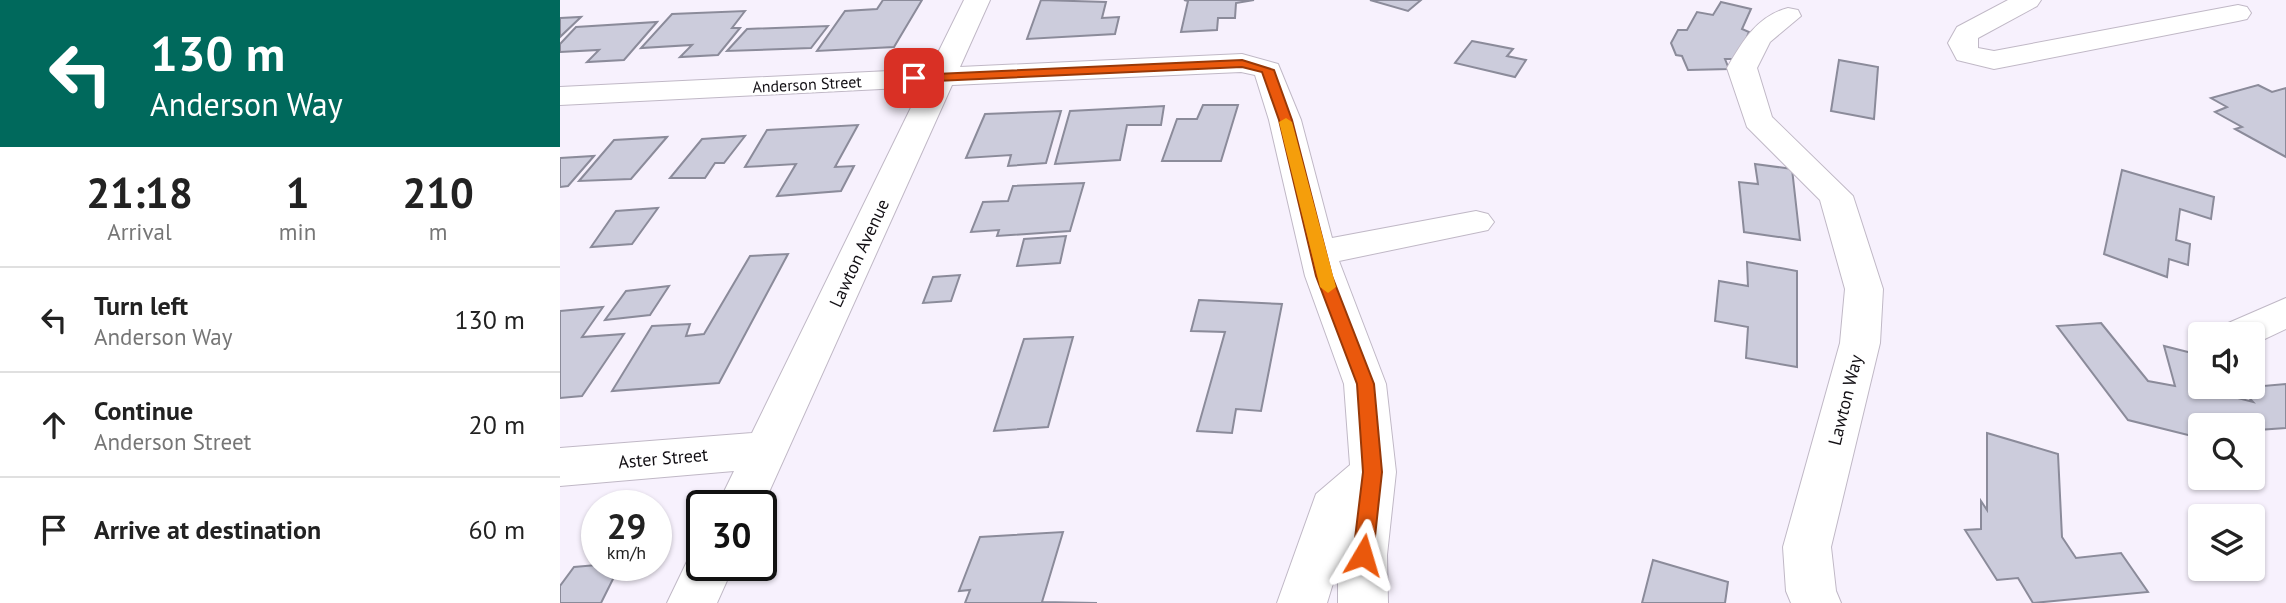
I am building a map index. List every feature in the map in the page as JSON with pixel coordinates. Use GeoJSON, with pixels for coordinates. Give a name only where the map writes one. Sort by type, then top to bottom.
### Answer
{"type":"FeatureCollection","features":[{"type":"Feature","properties":{"kind":"street","name":"Lawton Avenue"},"geometry":{"type":"LineString","coordinates":[[748,490],[977,0]]}},
{"type":"Feature","properties":{"kind":"street"},"geometry":{"type":"LineString","coordinates":[[2028,0],[1967,33],[1962,43],[1967,54],[1994,60],[2238,13]]}},
{"type":"Feature","properties":{"kind":"street","name":"Lawton Way"},"geometry":{"type":"LineString","coordinates":[[1788,16],[1759,37],[1742,68],[1758,120],[1836,196],[1864,289],[1860,343],[1807,547],[1811,591],[1816,603]]}},
{"type":"Feature","properties":{"kind":"street","name":"Anderson Street"},"geometry":{"type":"LineString","coordinates":[[560,96],[1242,63],[1268,70],[1285,120],[1318,253]]}},
{"type":"Feature","properties":{"kind":"street"},"geometry":{"type":"LineString","coordinates":[[1363,603],[1363,555],[1373,472],[1366,384],[1345,335],[1318,253],[1476,222]]}},
{"type":"Feature","properties":{"kind":"street"},"geometry":{"type":"LineString","coordinates":[[2265,322],[2286,312]]}},
{"type":"Feature","properties":{"kind":"street","name":"Aster Street"},"geometry":{"type":"LineString","coordinates":[[560,467],[767,450]]}},
{"type":"Feature","properties":{"kind":"street"},"geometry":{"type":"LineString","coordinates":[[1302,603],[1332,508],[1373,472]]}},
{"type":"Feature","properties":{"kind":"street"},"geometry":{"type":"LineString","coordinates":[[692,603],[702,581]]}},
{"type":"Feature","properties":{"kind":"building"},"geometry":{"type":"Polygon","coordinates":[[[883,0],[922,0],[894,47],[817,51],[845,11],[877,9],[883,0]]]}},
{"type":"Feature","properties":{"kind":"building"},"geometry":{"type":"Polygon","coordinates":[[[1041,0],[1106,2],[1102,18],[1119,17],[1115,34],[1027,39],[1041,0]]]}},
{"type":"Feature","properties":{"kind":"building"},"geometry":{"type":"Polygon","coordinates":[[[1184,0],[1254,0],[1236,3],[1235,18],[1218,18],[1217,30],[1181,32],[1188,1],[1184,0]]]}},
{"type":"Feature","properties":{"kind":"building"},"geometry":{"type":"Polygon","coordinates":[[[1370,0],[1421,0],[1408,11],[1370,0]]]}},
{"type":"Feature","properties":{"kind":"building"},"geometry":{"type":"Polygon","coordinates":[[[1721,2],[1751,9],[1742,29],[1749,32],[1738,59],[1725,59],[1729,69],[1688,70],[1682,56],[1676,55],[1671,43],[1678,30],[1687,30],[1697,12],[1713,15],[1721,2]]]}},
{"type":"Feature","properties":{"kind":"building"},"geometry":{"type":"Polygon","coordinates":[[[745,11],[732,28],[740,28],[718,55],[680,57],[692,45],[641,48],[672,14],[745,11]]]}},
{"type":"Feature","properties":{"kind":"building"},"geometry":{"type":"Polygon","coordinates":[[[581,17],[560,37],[560,18],[581,17]]]}},
{"type":"Feature","properties":{"kind":"building"},"geometry":{"type":"Polygon","coordinates":[[[657,22],[624,60],[587,62],[599,50],[560,52],[560,44],[576,27],[657,22]]]}},
{"type":"Feature","properties":{"kind":"building"},"geometry":{"type":"Polygon","coordinates":[[[828,26],[811,48],[727,51],[747,29],[828,26]]]}},
{"type":"Feature","properties":{"kind":"building"},"geometry":{"type":"Polygon","coordinates":[[[1472,41],[1513,49],[1507,56],[1526,60],[1515,77],[1455,63],[1472,41]]]}},
{"type":"Feature","properties":{"kind":"building"},"geometry":{"type":"Polygon","coordinates":[[[1839,60],[1878,67],[1874,119],[1831,111],[1839,60]]]}},
{"type":"Feature","properties":{"kind":"building"},"geometry":{"type":"Polygon","coordinates":[[[2258,85],[2272,92],[2286,88],[2286,157],[2235,129],[2242,127],[2215,112],[2227,107],[2211,98],[2258,85]]]}},
{"type":"Feature","properties":{"kind":"building"},"geometry":{"type":"Polygon","coordinates":[[[1203,105],[1238,105],[1221,161],[1162,161],[1177,119],[1197,119],[1203,105]]]}},
{"type":"Feature","properties":{"kind":"building"},"geometry":{"type":"Polygon","coordinates":[[[1164,106],[1161,125],[1127,125],[1120,160],[1055,164],[1070,111],[1164,106]]]}},
{"type":"Feature","properties":{"kind":"building"},"geometry":{"type":"Polygon","coordinates":[[[1061,111],[1046,163],[1008,166],[1011,155],[966,158],[985,114],[1061,111]]]}},
{"type":"Feature","properties":{"kind":"building"},"geometry":{"type":"Polygon","coordinates":[[[858,125],[835,167],[854,166],[841,191],[777,196],[796,164],[745,167],[767,130],[858,125]]]}},
{"type":"Feature","properties":{"kind":"building"},"geometry":{"type":"Polygon","coordinates":[[[745,136],[724,163],[715,163],[705,178],[670,178],[702,139],[745,136]]]}},
{"type":"Feature","properties":{"kind":"building"},"geometry":{"type":"Polygon","coordinates":[[[667,137],[631,179],[579,181],[614,140],[667,137]]]}},
{"type":"Feature","properties":{"kind":"building"},"geometry":{"type":"Polygon","coordinates":[[[594,156],[568,186],[560,187],[560,158],[594,156]]]}},
{"type":"Feature","properties":{"kind":"building"},"geometry":{"type":"Polygon","coordinates":[[[1755,164],[1792,169],[1800,240],[1744,232],[1739,182],[1758,184],[1755,164]]]}},
{"type":"Feature","properties":{"kind":"building"},"geometry":{"type":"Polygon","coordinates":[[[2122,170],[2214,197],[2211,219],[2180,209],[2176,240],[2190,244],[2188,265],[2169,259],[2167,277],[2104,254],[2122,170]]]}},
{"type":"Feature","properties":{"kind":"building"},"geometry":{"type":"Polygon","coordinates":[[[1084,183],[1070,231],[997,236],[999,230],[971,232],[983,202],[1008,201],[1013,186],[1084,183]]]}},
{"type":"Feature","properties":{"kind":"building"},"geometry":{"type":"Polygon","coordinates":[[[658,208],[632,244],[591,247],[616,211],[658,208]]]}},
{"type":"Feature","properties":{"kind":"building"},"geometry":{"type":"Polygon","coordinates":[[[1066,236],[1060,263],[1017,266],[1024,239],[1066,236]]]}},
{"type":"Feature","properties":{"kind":"building"},"geometry":{"type":"Polygon","coordinates":[[[788,254],[719,383],[612,391],[652,326],[690,324],[686,336],[704,334],[750,256],[788,254]]]}},
{"type":"Feature","properties":{"kind":"building"},"geometry":{"type":"Polygon","coordinates":[[[1747,262],[1797,271],[1797,367],[1746,358],[1748,327],[1715,321],[1719,281],[1748,286],[1747,262]]]}},
{"type":"Feature","properties":{"kind":"building"},"geometry":{"type":"Polygon","coordinates":[[[960,275],[951,301],[923,303],[933,277],[960,275]]]}},
{"type":"Feature","properties":{"kind":"building"},"geometry":{"type":"Polygon","coordinates":[[[669,286],[650,315],[605,320],[626,291],[669,286]]]}},
{"type":"Feature","properties":{"kind":"building"},"geometry":{"type":"Polygon","coordinates":[[[1199,300],[1282,304],[1261,411],[1236,409],[1232,433],[1197,431],[1225,332],[1191,331],[1199,300]]]}},
{"type":"Feature","properties":{"kind":"building"},"geometry":{"type":"Polygon","coordinates":[[[603,307],[582,337],[624,334],[582,396],[560,398],[560,311],[603,307]]]}},
{"type":"Feature","properties":{"kind":"building"},"geometry":{"type":"Polygon","coordinates":[[[2101,323],[2148,381],[2175,386],[2164,346],[2188,352],[2188,399],[2241,399],[2253,402],[2250,399],[2265,399],[2265,386],[2286,384],[2286,428],[2265,430],[2265,413],[2188,413],[2188,435],[2128,420],[2057,326],[2101,323]]]}},
{"type":"Feature","properties":{"kind":"building"},"geometry":{"type":"Polygon","coordinates":[[[1073,337],[1048,427],[994,431],[1024,339],[1073,337]]]}},
{"type":"Feature","properties":{"kind":"building"},"geometry":{"type":"Polygon","coordinates":[[[1987,433],[2058,454],[2062,537],[2076,558],[2121,553],[2148,592],[2033,603],[2018,578],[1997,580],[1965,530],[1981,529],[1981,501],[1987,510],[1987,433]]]}},
{"type":"Feature","properties":{"kind":"building"},"geometry":{"type":"Polygon","coordinates":[[[1063,532],[1042,602],[1097,603],[965,603],[970,590],[959,591],[980,537],[1063,532]]]}},
{"type":"Feature","properties":{"kind":"building"},"geometry":{"type":"Polygon","coordinates":[[[1653,560],[1728,582],[1725,603],[1642,603],[1653,560]]]}},
{"type":"Feature","properties":{"kind":"building"},"geometry":{"type":"Polygon","coordinates":[[[581,566],[581,581],[612,581],[601,603],[560,603],[560,586],[574,567],[581,566]]]}},
{"type":"Feature","properties":{"kind":"slow traffic"},"geometry":{"type":"LineString","coordinates":[[1286,122],[1328,287]]}},
{"type":"Feature","properties":{"kind":"route"},"geometry":{"type":"LineString","coordinates":[[914,78],[1242,63],[1268,70],[1285,120],[1324,276],[1366,384],[1373,472],[1363,555]]}}]}
